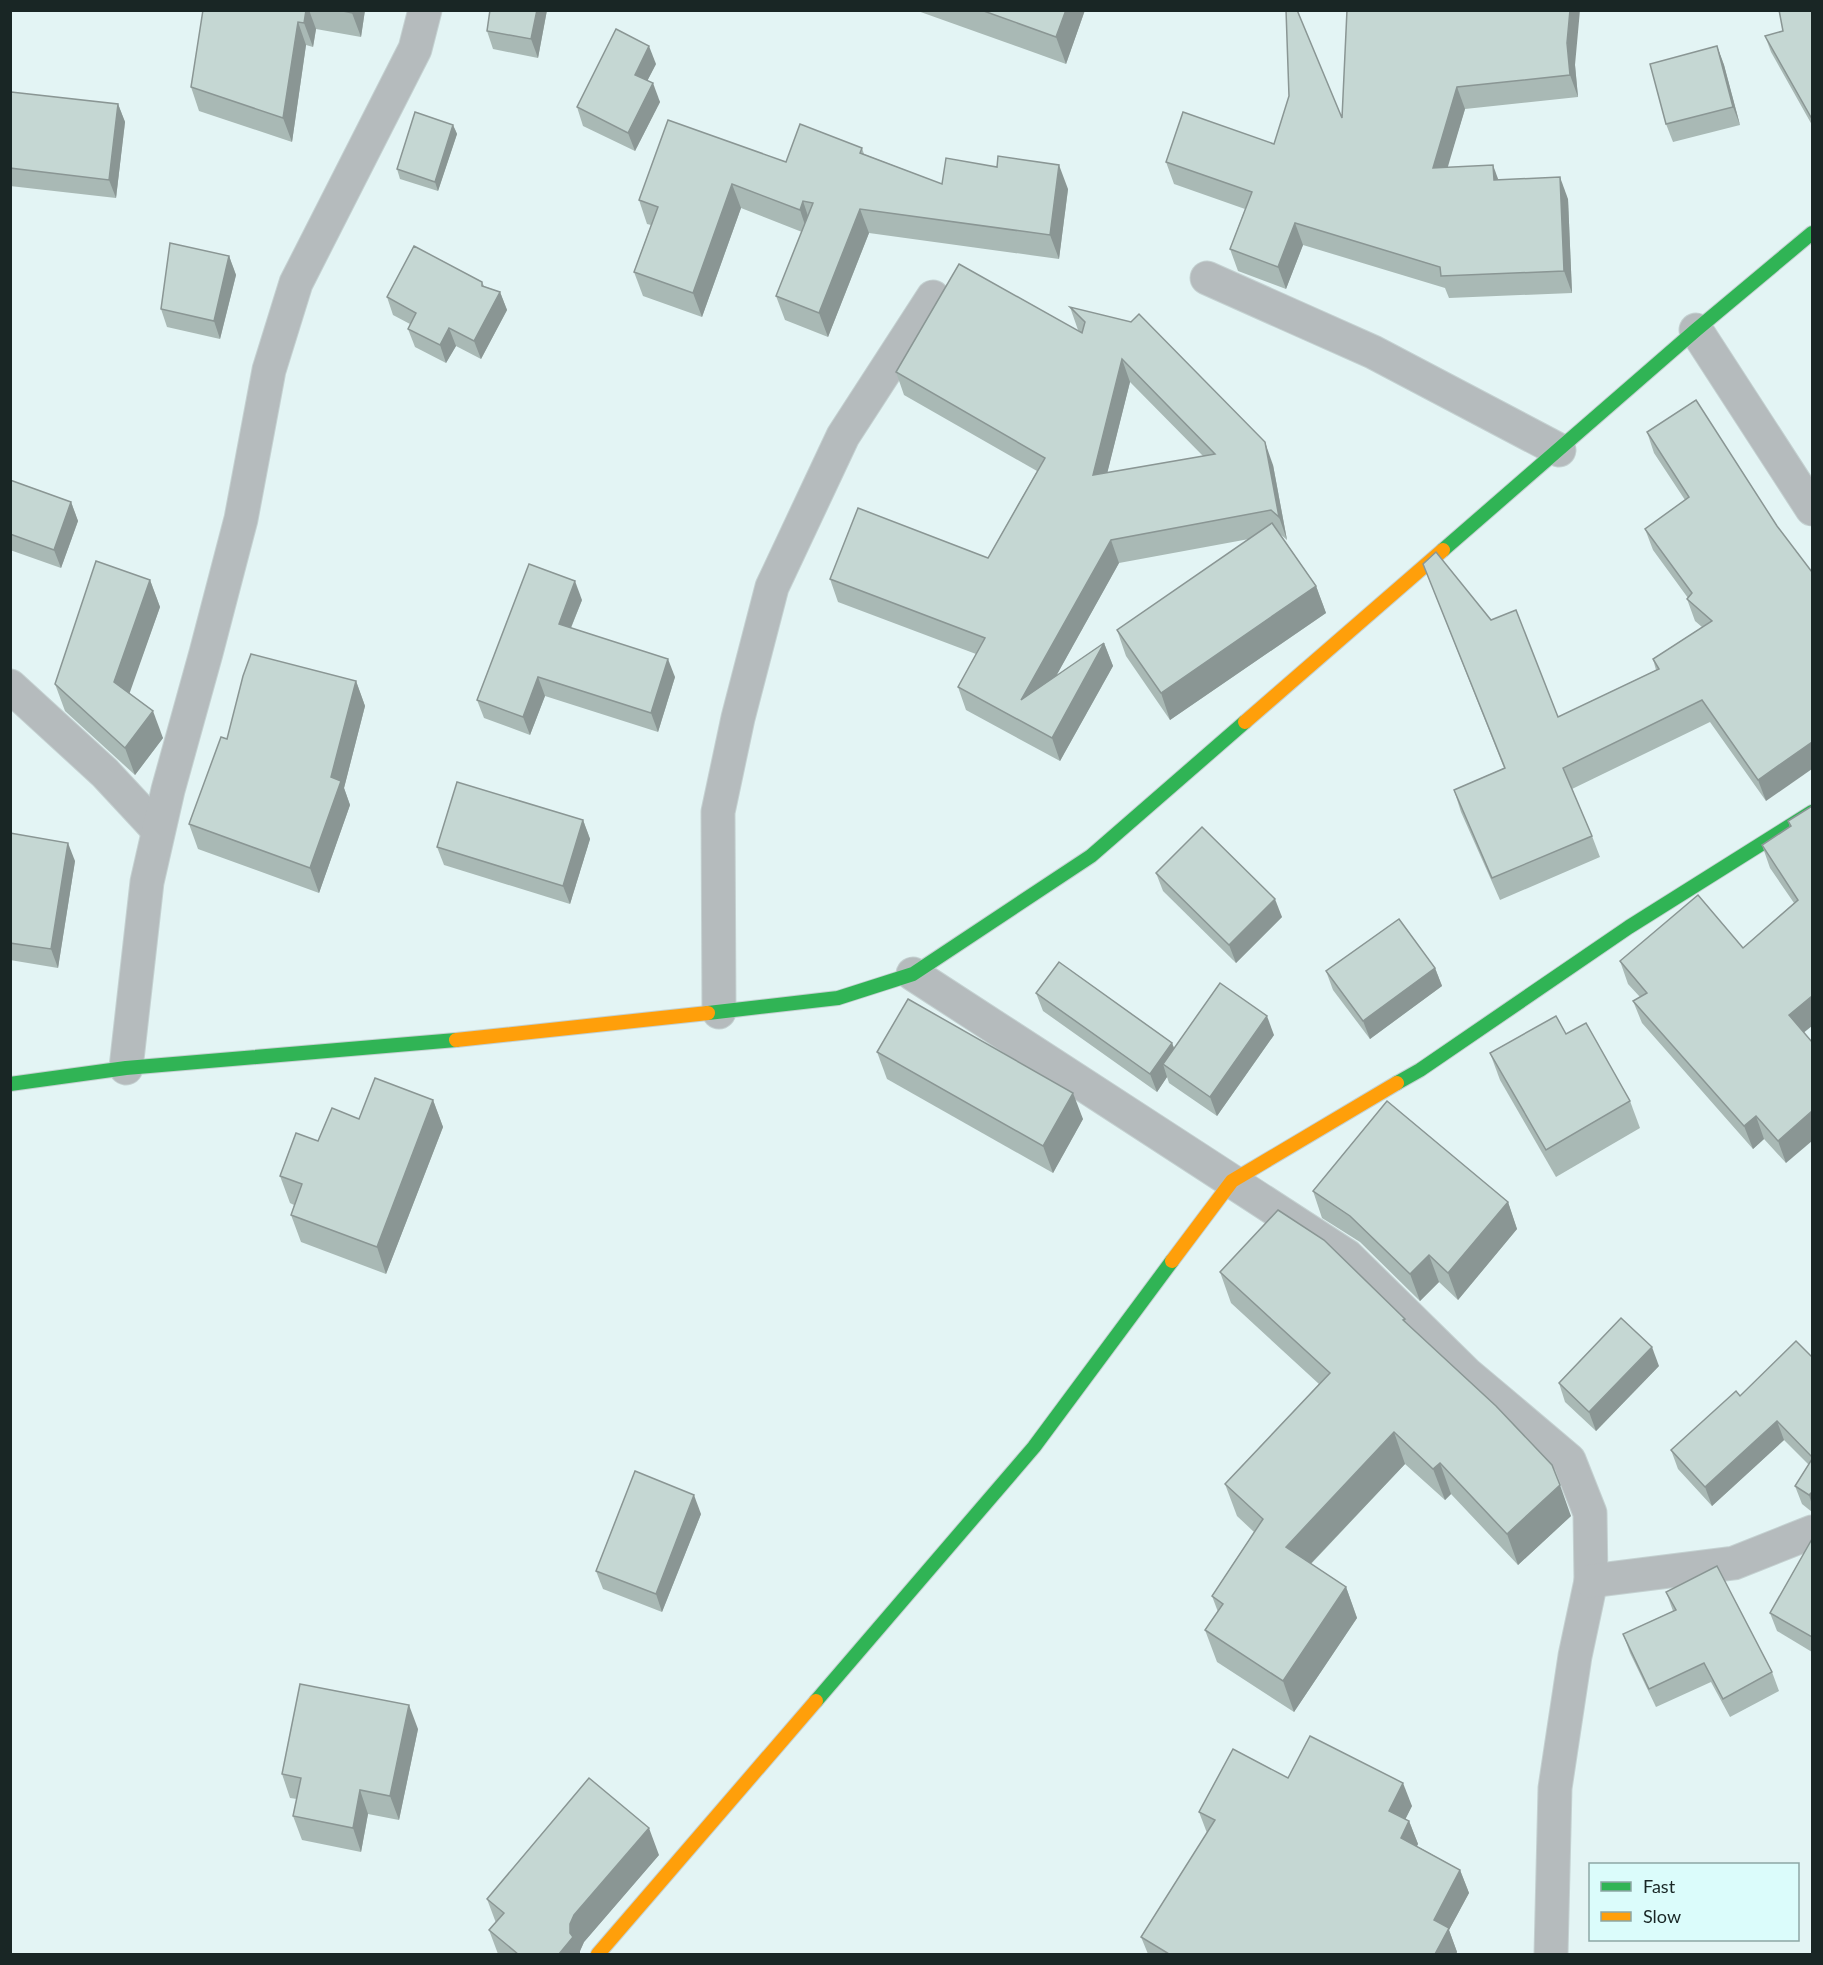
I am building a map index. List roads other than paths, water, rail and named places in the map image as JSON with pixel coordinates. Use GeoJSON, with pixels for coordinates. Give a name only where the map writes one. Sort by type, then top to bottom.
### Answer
{"type":"FeatureCollection","features":[{"type":"Feature","properties":{"kind":"street"},"geometry":{"type":"LineString","coordinates":[[126,1068],[147,882],[158,830],[241,519],[269,370],[296,283],[415,49],[425,10]]}},
{"type":"Feature","properties":{"kind":"street"},"geometry":{"type":"LineString","coordinates":[[10,1084],[126,1068],[445,1041],[838,998],[913,974],[1091,856],[1696,330],[1812,232]]}},
{"type":"Feature","properties":{"kind":"street"},"geometry":{"type":"LineString","coordinates":[[1207,278],[1373,352],[1559,450]]}},
{"type":"Feature","properties":{"kind":"street"},"geometry":{"type":"LineString","coordinates":[[719,1012],[718,812],[738,718],[772,587],[843,436],[933,297]]}},
{"type":"Feature","properties":{"kind":"street"},"geometry":{"type":"LineString","coordinates":[[1696,330],[1812,509]]}},
{"type":"Feature","properties":{"kind":"street"},"geometry":{"type":"LineString","coordinates":[[10,686],[105,773],[158,830]]}},
{"type":"Feature","properties":{"kind":"street"},"geometry":{"type":"LineString","coordinates":[[598,1954],[1034,1447],[1233,1181],[1420,1070],[1629,927],[1812,812]]}},
{"type":"Feature","properties":{"kind":"street"},"geometry":{"type":"LineString","coordinates":[[913,974],[1347,1256],[1466,1373],[1569,1460],[1590,1513],[1591,1581],[1575,1656],[1555,1788],[1551,1954]]}},
{"type":"Feature","properties":{"kind":"street"},"geometry":{"type":"LineString","coordinates":[[1591,1581],[1734,1563],[1812,1533]]}}]}
